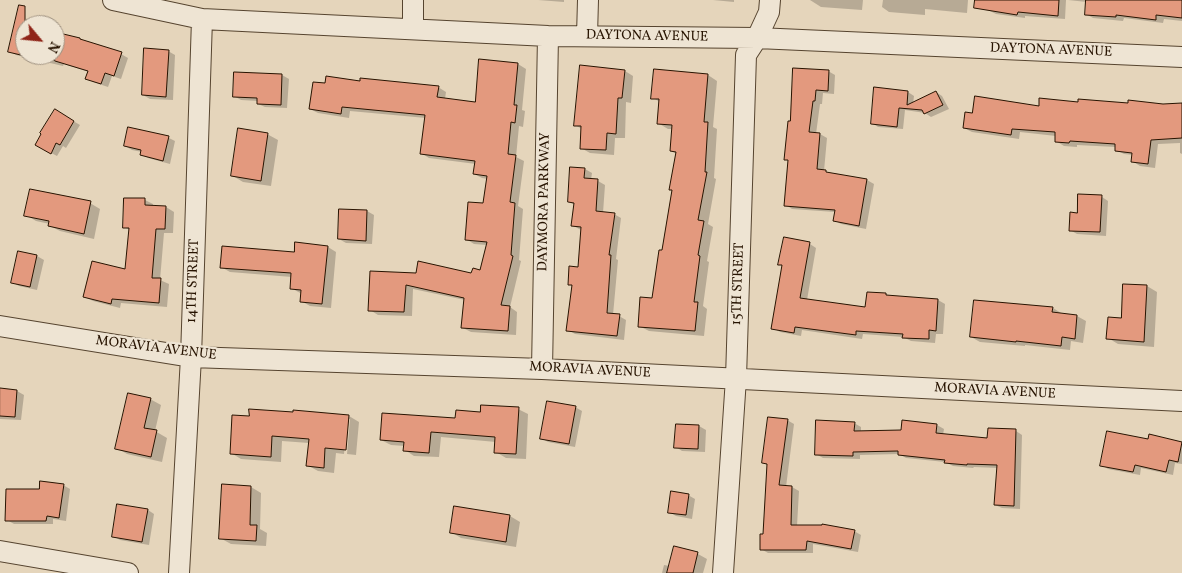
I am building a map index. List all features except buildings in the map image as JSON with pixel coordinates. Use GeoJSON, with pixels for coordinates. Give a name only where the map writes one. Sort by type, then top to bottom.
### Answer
{"type":"FeatureCollection","features":[{"type":"Feature","properties":{"kind":"street","name":"DAYTONA AVENUE"},"geometry":{"type":"LineString","coordinates":[[114,0],[202,19],[548,36],[757,38],[1182,57]]}},
{"type":"Feature","properties":{"kind":"street"},"geometry":{"type":"LineString","coordinates":[[413,0],[413,29]]}},
{"type":"Feature","properties":{"kind":"street"},"geometry":{"type":"LineString","coordinates":[[587,36],[588,0]]}},
{"type":"Feature","properties":{"kind":"street","name":"15TH STREET"},"geometry":{"type":"LineString","coordinates":[[723,573],[736,378],[746,55],[757,38],[769,12],[770,0]]}},
{"type":"Feature","properties":{"kind":"street","name":"14TH STREET"},"geometry":{"type":"LineString","coordinates":[[179,573],[191,357],[202,19]]}},
{"type":"Feature","properties":{"kind":"street","name":"DAYMORA PARKWAY"},"geometry":{"type":"LineString","coordinates":[[542,369],[548,36]]}},
{"type":"Feature","properties":{"kind":"street","name":"MORAVIA AVENUE"},"geometry":{"type":"LineString","coordinates":[[0,326],[191,357],[542,369],[1182,401]]}},
{"type":"Feature","properties":{"kind":"street"},"geometry":{"type":"LineString","coordinates":[[0,550],[128,573]]}}]}
